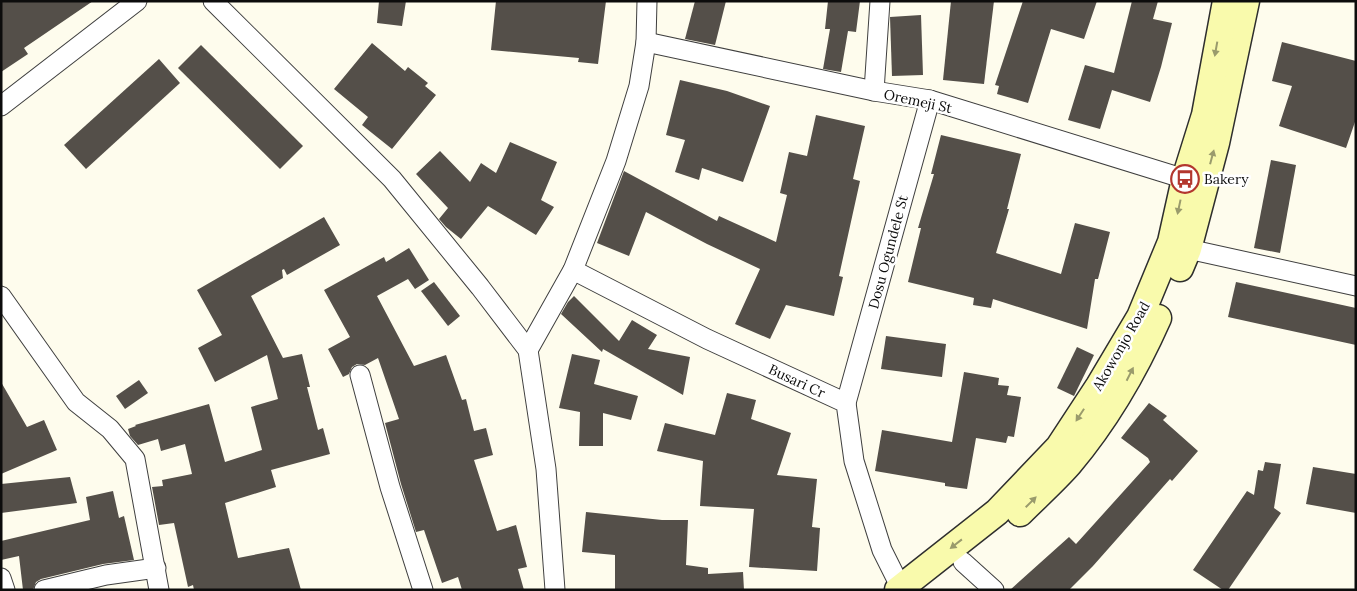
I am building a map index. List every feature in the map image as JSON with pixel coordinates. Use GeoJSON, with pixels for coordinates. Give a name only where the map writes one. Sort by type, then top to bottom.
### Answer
{"type":"FeatureCollection","features":[{"type":"Feature","properties":{"kind":"main road","name":"Akowonjo Road"},"geometry":{"type":"LineString","coordinates":[[901,589],[997,512],[1059,447],[1099,386],[1140,317],[1171,242],[1185,179],[1205,115],[1226,1]]}},
{"type":"Feature","properties":{"kind":"main road","name":"Akowonjo Road"},"geometry":{"type":"LineString","coordinates":[[927,590],[1019,515],[1062,471],[1107,413],[1125,383],[1154,328],[1188,250],[1227,95],[1246,1]]}},
{"type":"Feature","properties":{"kind":"street"},"geometry":{"type":"LineString","coordinates":[[1,106],[137,1]]}},
{"type":"Feature","properties":{"kind":"street"},"geometry":{"type":"LineString","coordinates":[[213,1],[392,180],[480,286],[528,350],[546,469],[555,590]]}},
{"type":"Feature","properties":{"kind":"street"},"geometry":{"type":"LineString","coordinates":[[528,350],[573,270],[616,161],[639,86],[646,42],[646,1]]}},
{"type":"Feature","properties":{"kind":"street"},"geometry":{"type":"LineString","coordinates":[[874,92],[880,1]]}},
{"type":"Feature","properties":{"kind":"street","name":"Oremeji St"},"geometry":{"type":"LineString","coordinates":[[646,42],[874,92],[930,100],[1185,179]]}},
{"type":"Feature","properties":{"kind":"street","name":"Dosu Ogundele St"},"geometry":{"type":"LineString","coordinates":[[846,403],[930,100]]}},
{"type":"Feature","properties":{"kind":"street"},"geometry":{"type":"LineString","coordinates":[[1188,250],[1356,286]]}},
{"type":"Feature","properties":{"kind":"street","name":"Busari Cr"},"geometry":{"type":"LineString","coordinates":[[573,270],[707,339],[846,403]]}},
{"type":"Feature","properties":{"kind":"street"},"geometry":{"type":"LineString","coordinates":[[1,296],[76,402],[110,429],[135,459],[159,590]]}},
{"type":"Feature","properties":{"kind":"street"},"geometry":{"type":"LineString","coordinates":[[360,375],[390,486],[423,590]]}},
{"type":"Feature","properties":{"kind":"street"},"geometry":{"type":"LineString","coordinates":[[846,403],[854,460],[882,550],[901,589]]}},
{"type":"Feature","properties":{"kind":"street"},"geometry":{"type":"LineString","coordinates":[[963,562],[994,590]]}},
{"type":"Feature","properties":{"kind":"street"},"geometry":{"type":"LineString","coordinates":[[44,590],[106,576],[156,568]]}},
{"type":"Feature","properties":{"kind":"street"},"geometry":{"type":"LineString","coordinates":[[1,578],[6,590]]}},
{"type":"Feature","properties":{"kind":"building"},"geometry":{"type":"Polygon","coordinates":[[[1,1],[93,1],[24,48],[28,54],[1,72],[1,1]]]}},
{"type":"Feature","properties":{"kind":"building"},"geometry":{"type":"Polygon","coordinates":[[[379,1],[406,1],[402,26],[377,23],[379,1]]]}},
{"type":"Feature","properties":{"kind":"building"},"geometry":{"type":"Polygon","coordinates":[[[496,1],[606,1],[598,64],[578,62],[579,58],[491,50],[496,1]]]}},
{"type":"Feature","properties":{"kind":"building"},"geometry":{"type":"Polygon","coordinates":[[[695,1],[726,1],[715,45],[685,39],[695,1]]]}},
{"type":"Feature","properties":{"kind":"building"},"geometry":{"type":"Polygon","coordinates":[[[828,1],[860,1],[856,32],[848,31],[841,72],[823,69],[830,29],[825,29],[828,1]]]}},
{"type":"Feature","properties":{"kind":"building"},"geometry":{"type":"Polygon","coordinates":[[[951,1],[994,1],[984,84],[943,80],[951,1]]]}},
{"type":"Feature","properties":{"kind":"building"},"geometry":{"type":"Polygon","coordinates":[[[1023,1],[1097,1],[1084,39],[1051,29],[1028,103],[997,94],[999,86],[995,85],[1023,1]]]}},
{"type":"Feature","properties":{"kind":"building"},"geometry":{"type":"Polygon","coordinates":[[[1132,1],[1158,1],[1153,19],[1172,23],[1150,102],[1112,90],[1100,129],[1068,120],[1085,65],[1114,73],[1132,1]]]}},
{"type":"Feature","properties":{"kind":"building"},"geometry":{"type":"Polygon","coordinates":[[[921,15],[923,75],[892,76],[890,17],[921,15]]]}},
{"type":"Feature","properties":{"kind":"building"},"geometry":{"type":"Polygon","coordinates":[[[1282,42],[1356,61],[1356,119],[1346,148],[1279,126],[1292,86],[1272,81],[1282,42]]]}},
{"type":"Feature","properties":{"kind":"building"},"geometry":{"type":"Polygon","coordinates":[[[372,43],[405,71],[408,67],[428,83],[425,86],[436,95],[392,149],[362,125],[368,117],[334,89],[372,43]]]}},
{"type":"Feature","properties":{"kind":"building"},"geometry":{"type":"Polygon","coordinates":[[[201,45],[303,146],[280,169],[178,68],[201,45]]]}},
{"type":"Feature","properties":{"kind":"building"},"geometry":{"type":"Polygon","coordinates":[[[159,59],[180,83],[86,169],[64,145],[159,59]]]}},
{"type":"Feature","properties":{"kind":"building"},"geometry":{"type":"Polygon","coordinates":[[[680,80],[727,91],[770,106],[743,182],[702,168],[699,180],[675,172],[685,140],[666,135],[680,80]]]}},
{"type":"Feature","properties":{"kind":"building"},"geometry":{"type":"Polygon","coordinates":[[[816,115],[865,126],[853,179],[860,181],[839,276],[843,277],[834,316],[786,305],[770,339],[735,324],[760,269],[646,212],[629,256],[597,243],[624,171],[717,221],[719,216],[776,242],[787,195],[780,193],[789,152],[807,156],[816,115]]]}},
{"type":"Feature","properties":{"kind":"building"},"geometry":{"type":"Polygon","coordinates":[[[941,135],[1021,154],[1007,209],[1009,209],[996,253],[1061,274],[1075,223],[1110,232],[1098,279],[1095,279],[1087,329],[993,299],[991,308],[973,305],[974,298],[908,282],[921,228],[918,228],[934,174],[931,174],[941,135]]]}},
{"type":"Feature","properties":{"kind":"building"},"geometry":{"type":"Polygon","coordinates":[[[510,142],[557,162],[541,200],[554,207],[536,235],[488,206],[461,239],[439,219],[448,208],[416,174],[440,151],[470,182],[481,163],[496,173],[510,142]]]}},
{"type":"Feature","properties":{"kind":"building"},"geometry":{"type":"Polygon","coordinates":[[[1271,160],[1296,165],[1280,253],[1254,248],[1271,160]]]}},
{"type":"Feature","properties":{"kind":"building"},"geometry":{"type":"Polygon","coordinates":[[[324,217],[340,245],[287,275],[284,269],[282,270],[283,278],[251,296],[283,358],[302,354],[310,387],[307,387],[318,430],[323,428],[330,454],[271,470],[276,487],[225,503],[238,558],[289,548],[301,590],[194,590],[193,585],[188,587],[174,523],[159,525],[152,487],[163,486],[162,480],[192,474],[185,444],[161,451],[158,439],[138,445],[130,436],[128,429],[135,425],[209,404],[225,462],[262,450],[251,407],[278,399],[267,355],[215,382],[198,348],[222,335],[197,290],[324,217]]]}},
{"type":"Feature","properties":{"kind":"building"},"geometry":{"type":"Polygon","coordinates":[[[409,248],[429,280],[415,289],[408,279],[377,296],[414,366],[446,355],[462,400],[466,399],[474,431],[486,428],[493,455],[474,460],[497,531],[516,525],[527,567],[518,569],[524,590],[462,590],[458,577],[442,583],[424,530],[416,532],[401,484],[385,423],[399,419],[378,358],[365,365],[357,364],[352,367],[349,374],[343,377],[328,349],[350,337],[324,290],[384,257],[386,262],[409,248]]]}},
{"type":"Feature","properties":{"kind":"building"},"geometry":{"type":"Polygon","coordinates":[[[434,282],[460,316],[448,326],[421,291],[434,282]]]}},
{"type":"Feature","properties":{"kind":"building"},"geometry":{"type":"Polygon","coordinates":[[[1236,282],[1356,308],[1356,345],[1228,317],[1236,282]]]}},
{"type":"Feature","properties":{"kind":"building"},"geometry":{"type":"Polygon","coordinates":[[[574,296],[619,341],[632,320],[657,335],[648,349],[690,357],[683,395],[603,349],[602,352],[561,314],[574,296]]]}},
{"type":"Feature","properties":{"kind":"building"},"geometry":{"type":"Polygon","coordinates":[[[886,336],[946,344],[942,377],[881,369],[886,336]]]}},
{"type":"Feature","properties":{"kind":"building"},"geometry":{"type":"Polygon","coordinates":[[[1077,347],[1094,355],[1074,396],[1057,388],[1077,347]]]}},
{"type":"Feature","properties":{"kind":"building"},"geometry":{"type":"Polygon","coordinates":[[[572,354],[600,360],[594,384],[638,396],[631,420],[603,413],[603,446],[579,446],[580,412],[559,408],[572,354]]]}},
{"type":"Feature","properties":{"kind":"building"},"geometry":{"type":"Polygon","coordinates":[[[964,372],[999,378],[998,385],[1009,386],[1007,395],[1021,397],[1014,437],[1008,436],[1006,443],[976,438],[967,489],[945,486],[945,483],[875,471],[882,430],[952,442],[964,372]]]}},
{"type":"Feature","properties":{"kind":"building"},"geometry":{"type":"Polygon","coordinates":[[[139,380],[148,393],[125,409],[116,396],[139,380]]]}},
{"type":"Feature","properties":{"kind":"building"},"geometry":{"type":"Polygon","coordinates":[[[1,382],[27,427],[44,420],[57,450],[1,474],[1,382]]]}},
{"type":"Feature","properties":{"kind":"building"},"geometry":{"type":"Polygon","coordinates":[[[727,393],[756,400],[751,419],[791,433],[777,475],[817,479],[812,527],[820,528],[817,571],[749,567],[754,509],[700,506],[703,461],[657,451],[665,423],[715,435],[727,393]]]}},
{"type":"Feature","properties":{"kind":"building"},"geometry":{"type":"Polygon","coordinates":[[[1149,403],[1167,416],[1163,420],[1198,451],[1069,590],[1010,590],[1069,537],[1076,544],[1150,462],[1148,458],[1121,438],[1149,403]]]}},
{"type":"Feature","properties":{"kind":"building"},"geometry":{"type":"Polygon","coordinates":[[[1265,462],[1281,464],[1274,508],[1281,513],[1228,590],[1223,590],[1193,570],[1247,491],[1254,495],[1258,470],[1263,471],[1265,462]]]}},
{"type":"Feature","properties":{"kind":"building"},"geometry":{"type":"Polygon","coordinates":[[[1313,467],[1356,474],[1356,513],[1306,504],[1313,467]]]}},
{"type":"Feature","properties":{"kind":"building"},"geometry":{"type":"Polygon","coordinates":[[[70,477],[77,503],[1,513],[1,484],[70,477]]]}},
{"type":"Feature","properties":{"kind":"building"},"geometry":{"type":"Polygon","coordinates":[[[113,491],[119,518],[124,516],[134,560],[103,564],[41,579],[36,582],[33,590],[23,590],[19,556],[1,560],[1,541],[90,520],[86,497],[113,491]]]}},
{"type":"Feature","properties":{"kind":"building"},"geometry":{"type":"Polygon","coordinates":[[[586,512],[662,520],[688,520],[686,565],[708,568],[708,574],[743,572],[744,590],[615,590],[615,555],[582,552],[586,512]]]}},
{"type":"Feature","properties":{"kind":"place","name":"Bakery"},"geometry":{"type":"Point","coordinates":[1185,179]}}]}
